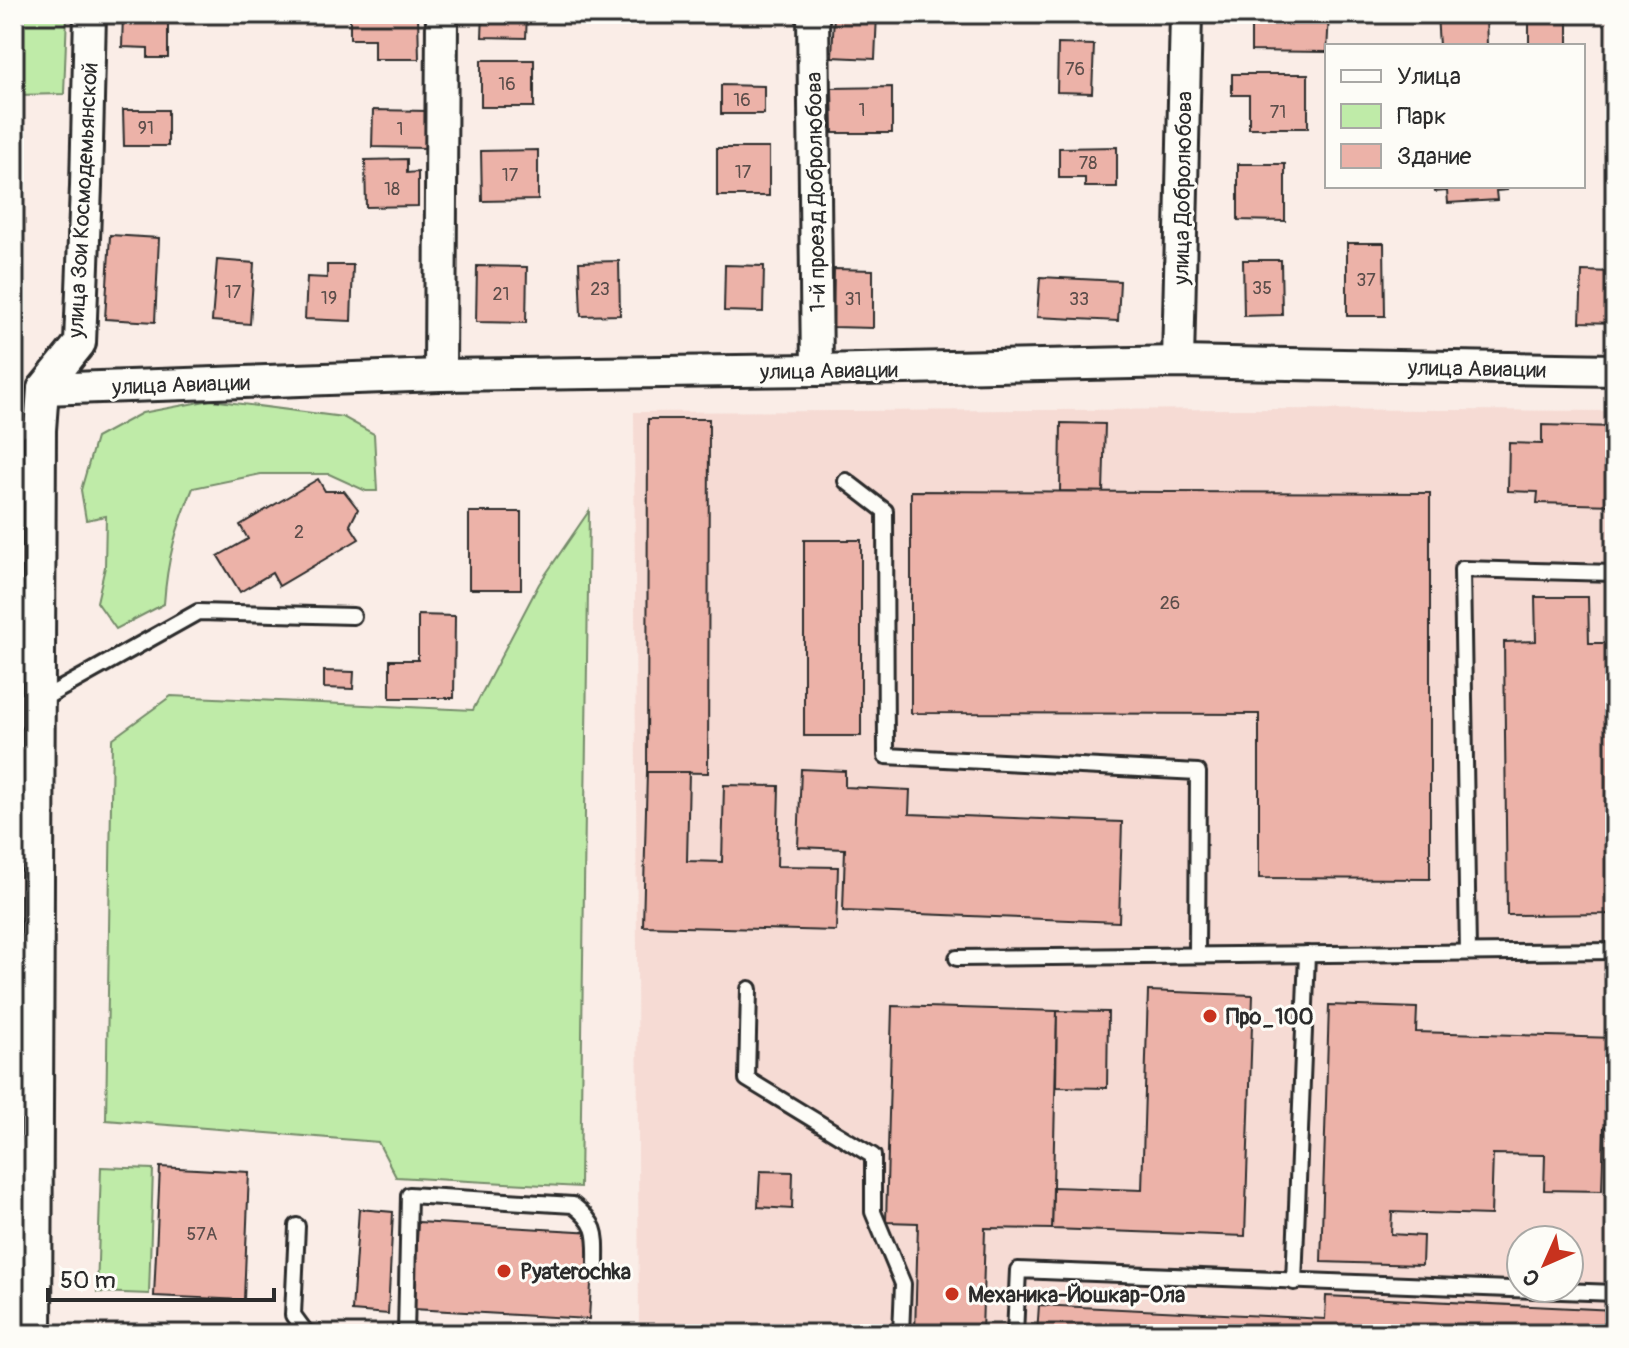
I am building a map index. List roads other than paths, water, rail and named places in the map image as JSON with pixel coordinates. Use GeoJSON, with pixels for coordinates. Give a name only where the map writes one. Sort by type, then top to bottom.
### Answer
{"type":"FeatureCollection","features":[{"type":"Feature","properties":{"kind":"street","name":"улица Зои Космодемьянской"},"geometry":{"type":"LineString","coordinates":[[43,389],[80,343],[90,14]]}},
{"type":"Feature","properties":{"kind":"street"},"geometry":{"type":"LineString","coordinates":[[440,375],[442,14]]}},
{"type":"Feature","properties":{"kind":"street","name":"1-й проезд Добролюбова"},"geometry":{"type":"LineString","coordinates":[[813,14],[817,370]]}},
{"type":"Feature","properties":{"kind":"street","name":"улица Добролюбова"},"geometry":{"type":"LineString","coordinates":[[1178,362],[1186,14]]}},
{"type":"Feature","properties":{"kind":"street","name":"улица Авиации"},"geometry":{"type":"LineString","coordinates":[[43,389],[440,375],[1178,362],[1615,370]]}},
{"type":"Feature","properties":{"kind":"street"},"geometry":{"type":"LineString","coordinates":[[36,1334],[39,702],[27,429],[43,389]]}},
{"type":"Feature","properties":{"kind":"lane"},"geometry":{"type":"LineString","coordinates":[[846,481],[885,511],[886,756],[1198,772],[1197,955]]}},
{"type":"Feature","properties":{"kind":"lane"},"geometry":{"type":"LineString","coordinates":[[1468,952],[1462,569],[1615,573]]}},
{"type":"Feature","properties":{"kind":"lane"},"geometry":{"type":"LineString","coordinates":[[39,702],[198,612],[353,616]]}},
{"type":"Feature","properties":{"kind":"lane"},"geometry":{"type":"LineString","coordinates":[[957,958],[1615,951]]}},
{"type":"Feature","properties":{"kind":"lane"},"geometry":{"type":"LineString","coordinates":[[1294,1282],[1307,954]]}},
{"type":"Feature","properties":{"kind":"lane"},"geometry":{"type":"LineString","coordinates":[[749,989],[747,1079],[873,1156],[873,1212],[903,1284],[901,1334]]}},
{"type":"Feature","properties":{"kind":"lane"},"geometry":{"type":"LineString","coordinates":[[406,1334],[409,1195],[573,1205],[588,1217],[596,1233],[596,1266]]}},
{"type":"Feature","properties":{"kind":"lane"},"geometry":{"type":"LineString","coordinates":[[297,1226],[293,1315],[307,1334],[311,1334]]}},
{"type":"Feature","properties":{"kind":"lane"},"geometry":{"type":"LineString","coordinates":[[1015,1334],[1018,1270],[1615,1293]]}},
{"type":"Feature","properties":{"kind":"place","name":"Про_100"},"geometry":{"type":"Point","coordinates":[1210,1016]}},
{"type":"Feature","properties":{"kind":"place","name":"Pyaterochka"},"geometry":{"type":"Point","coordinates":[504,1271]}},
{"type":"Feature","properties":{"kind":"place","name":"Механика-Йошкар-Ола"},"geometry":{"type":"Point","coordinates":[952,1294]}}]}
